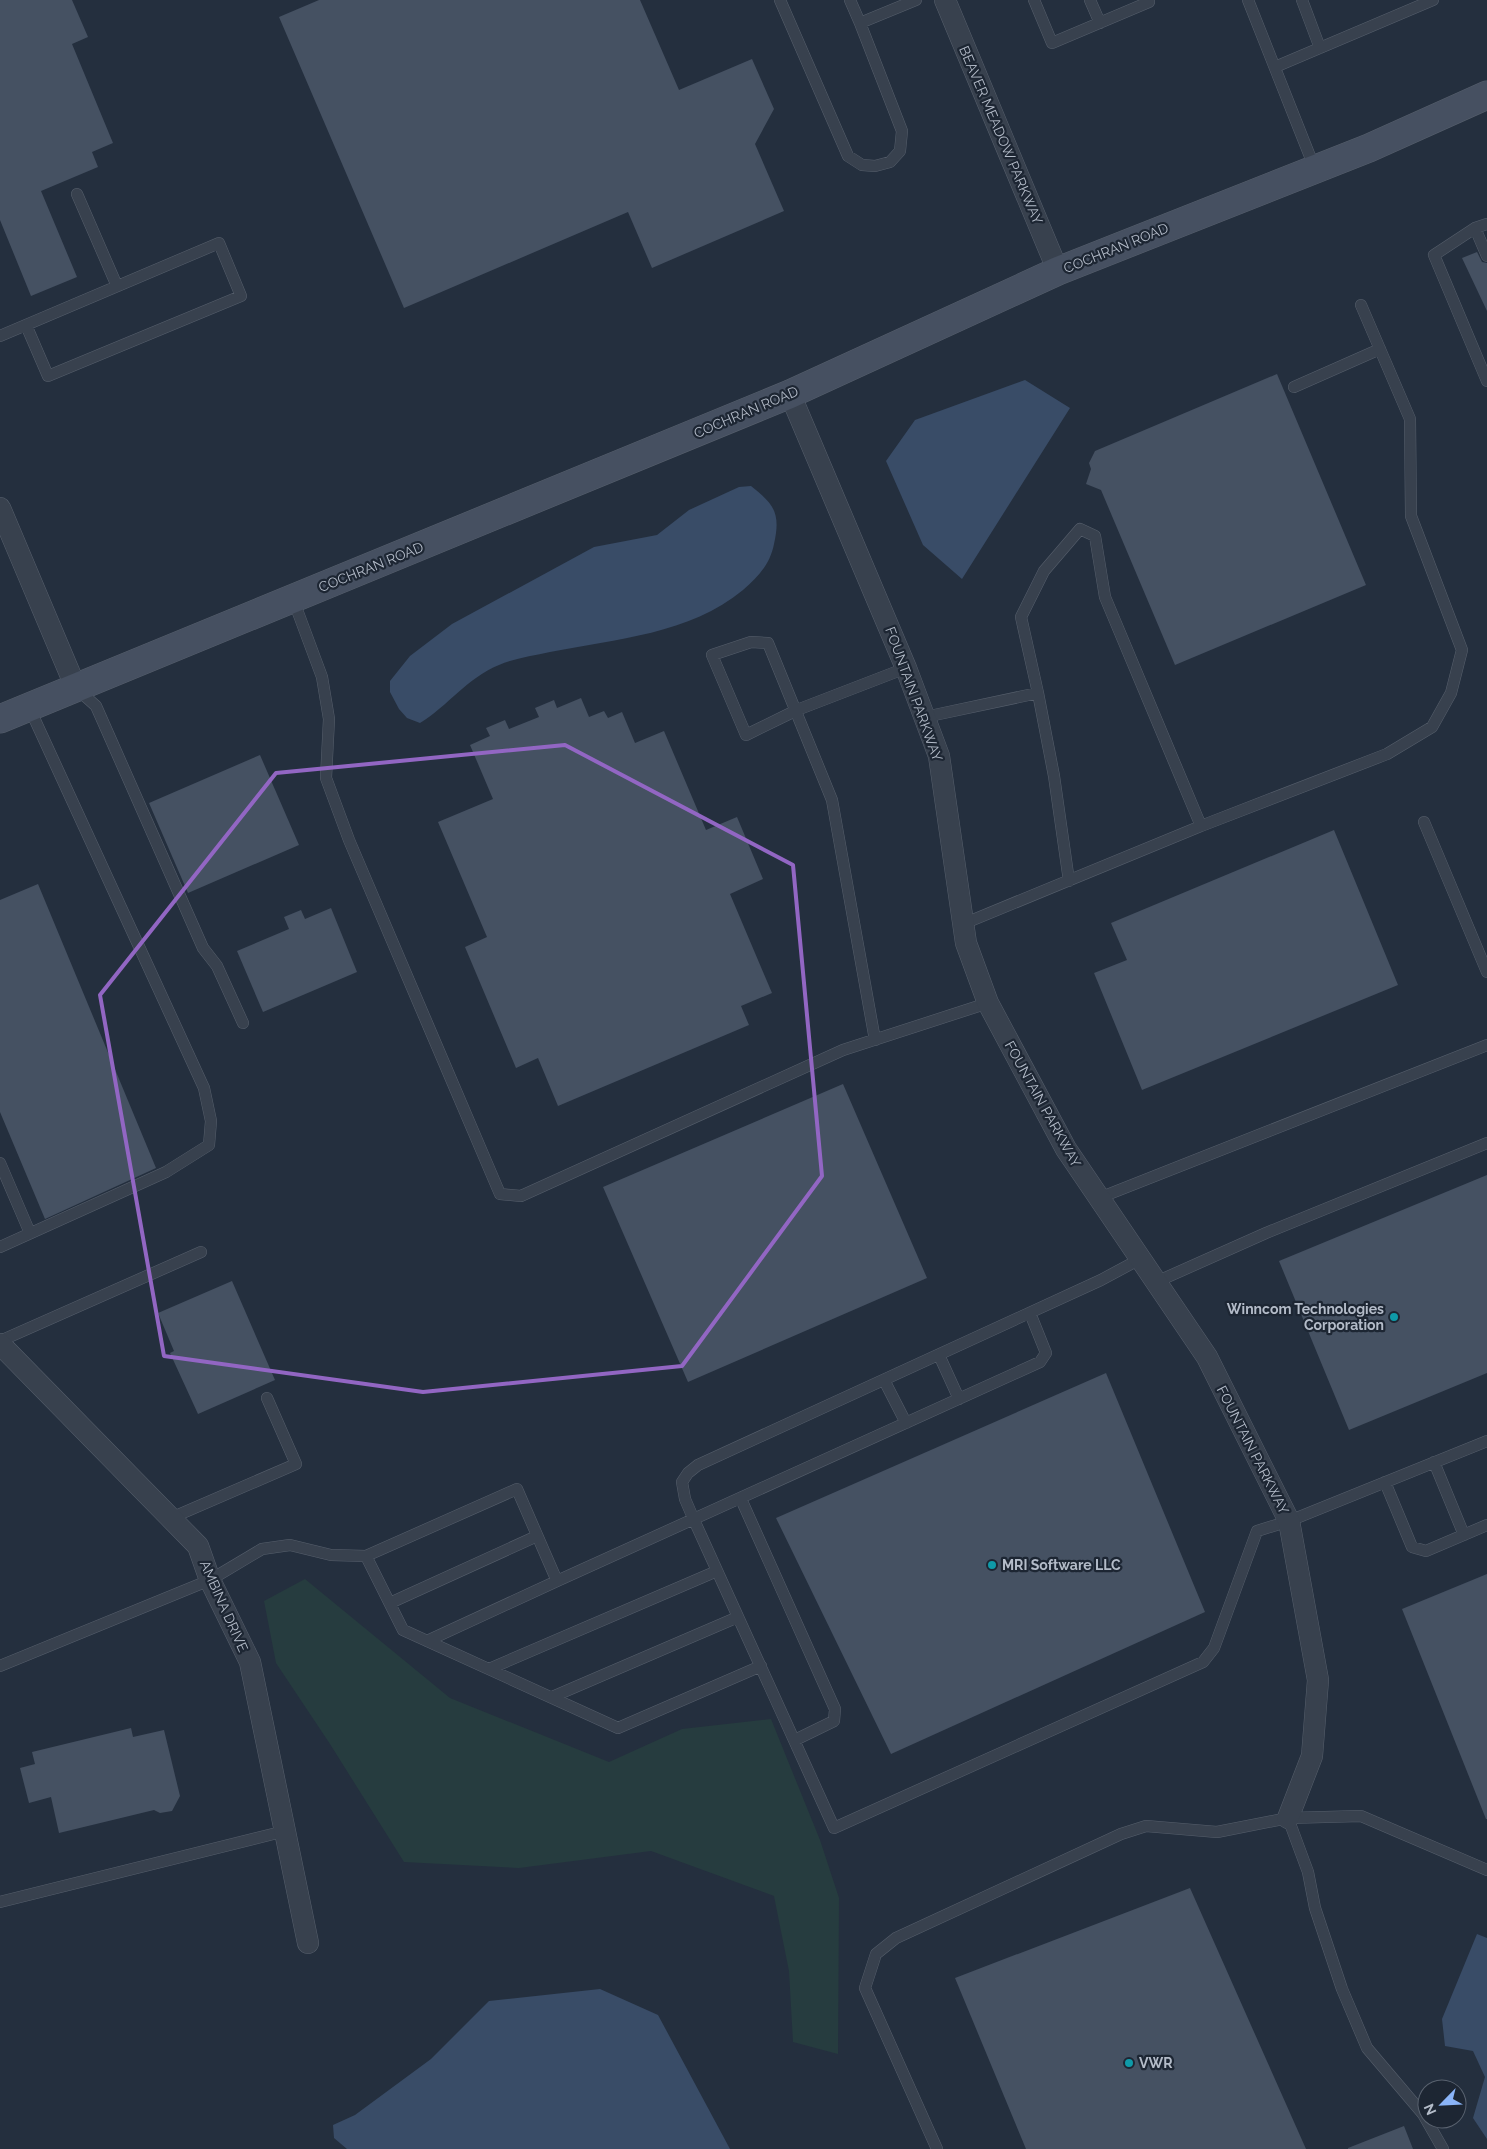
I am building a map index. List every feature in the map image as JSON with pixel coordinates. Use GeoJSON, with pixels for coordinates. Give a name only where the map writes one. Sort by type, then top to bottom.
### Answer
{"type":"FeatureCollection","features":[{"type":"Feature","properties":{"kind":"street","name":"BEAVER MEADOW PARKWAY"},"geometry":{"type":"LineString","coordinates":[[945,0],[1058,271]]}},
{"type":"Feature","properties":{"kind":"street","name":"COCHRAN ROAD"},"geometry":{"type":"LineString","coordinates":[[0,719],[790,394],[1058,271],[1369,148],[1487,95]]}},
{"type":"Feature","properties":{"kind":"street","name":"FOUNTAIN PARKWAY"},"geometry":{"type":"LineString","coordinates":[[790,394],[906,668],[939,756],[966,943],[988,1003],[1066,1149],[1207,1357],[1289,1522],[1318,1680],[1312,1756],[1288,1818]]}},
{"type":"Feature","properties":{"kind":"street"},"geometry":{"type":"LineString","coordinates":[[0,508],[76,688]]}},
{"type":"Feature","properties":{"kind":"street","name":"AMBINA DRIVE"},"geometry":{"type":"LineString","coordinates":[[0,1344],[198,1546],[210,1580],[250,1662],[308,1943]]}},
{"type":"Feature","properties":{"kind":"lane"},"geometry":{"type":"LineString","coordinates":[[780,0],[848,156],[862,165],[875,166],[890,162],[900,152],[902,131],[850,0]]}},
{"type":"Feature","properties":{"kind":"lane"},"geometry":{"type":"LineString","coordinates":[[860,23],[916,0]]}},
{"type":"Feature","properties":{"kind":"lane"},"geometry":{"type":"LineString","coordinates":[[1034,0],[1052,43],[1151,1]]}},
{"type":"Feature","properties":{"kind":"lane"},"geometry":{"type":"LineString","coordinates":[[1090,0],[1100,23]]}},
{"type":"Feature","properties":{"kind":"lane"},"geometry":{"type":"LineString","coordinates":[[1248,0],[1315,169]]}},
{"type":"Feature","properties":{"kind":"lane"},"geometry":{"type":"LineString","coordinates":[[1302,0],[1320,48]]}},
{"type":"Feature","properties":{"kind":"lane"},"geometry":{"type":"LineString","coordinates":[[1275,67],[1433,0]]}},
{"type":"Feature","properties":{"kind":"lane"},"geometry":{"type":"LineString","coordinates":[[77,194],[117,286]]}},
{"type":"Feature","properties":{"kind":"lane"},"geometry":{"type":"LineString","coordinates":[[1487,224],[1475,228],[1434,255],[1487,381]]}},
{"type":"Feature","properties":{"kind":"lane"},"geometry":{"type":"LineString","coordinates":[[1475,228],[1487,256]]}},
{"type":"Feature","properties":{"kind":"lane"},"geometry":{"type":"LineString","coordinates":[[0,336],[219,243],[241,296],[48,376],[26,325]]}},
{"type":"Feature","properties":{"kind":"lane"},"geometry":{"type":"LineString","coordinates":[[963,924],[1201,826],[1387,754],[1432,726],[1451,694],[1462,650],[1411,516],[1410,420],[1361,305]]}},
{"type":"Feature","properties":{"kind":"lane"},"geometry":{"type":"LineString","coordinates":[[1294,387],[1380,349]]}},
{"type":"Feature","properties":{"kind":"lane"},"geometry":{"type":"LineString","coordinates":[[1069,881],[1054,776],[1021,617],[1044,571],[1080,529],[1095,536],[1105,597],[1201,826]]}},
{"type":"Feature","properties":{"kind":"lane"},"geometry":{"type":"LineString","coordinates":[[293,599],[322,676],[329,719],[326,778],[349,840],[500,1194],[521,1196],[844,1050],[988,1003]]}},
{"type":"Feature","properties":{"kind":"lane"},"geometry":{"type":"LineString","coordinates":[[875,1040],[832,800],[797,710],[768,643],[751,642],[712,656],[746,735],[797,710],[906,668]]}},
{"type":"Feature","properties":{"kind":"lane"},"geometry":{"type":"LineString","coordinates":[[76,688],[96,706],[203,948],[217,966],[243,1023]]}},
{"type":"Feature","properties":{"kind":"lane"},"geometry":{"type":"LineString","coordinates":[[925,717],[1038,693]]}},
{"type":"Feature","properties":{"kind":"lane"},"geometry":{"type":"LineString","coordinates":[[0,1247],[166,1172],[188,1160],[209,1144],[211,1121],[204,1088],[29,708]]}},
{"type":"Feature","properties":{"kind":"lane"},"geometry":{"type":"LineString","coordinates":[[1424,822],[1487,972]]}},
{"type":"Feature","properties":{"kind":"lane"},"geometry":{"type":"LineString","coordinates":[[1099,1198],[1487,1045]]}},
{"type":"Feature","properties":{"kind":"lane"},"geometry":{"type":"LineString","coordinates":[[1156,1282],[1266,1233],[1487,1143]]}},
{"type":"Feature","properties":{"kind":"lane"},"geometry":{"type":"LineString","coordinates":[[0,1163],[30,1234]]}},
{"type":"Feature","properties":{"kind":"lane"},"geometry":{"type":"LineString","coordinates":[[0,1340],[200,1252]]}},
{"type":"Feature","properties":{"kind":"lane"},"geometry":{"type":"LineString","coordinates":[[1140,1258],[1101,1280],[698,1465],[688,1473],[682,1482],[685,1500],[834,1828],[1203,1662],[1214,1648],[1257,1531],[1289,1522],[1487,1442]]}},
{"type":"Feature","properties":{"kind":"lane"},"geometry":{"type":"LineString","coordinates":[[426,1641],[1040,1362],[1046,1353],[1030,1313]]}},
{"type":"Feature","properties":{"kind":"lane"},"geometry":{"type":"LineString","coordinates":[[939,1355],[959,1399]]}},
{"type":"Feature","properties":{"kind":"lane"},"geometry":{"type":"LineString","coordinates":[[884,1380],[906,1423]]}},
{"type":"Feature","properties":{"kind":"lane"},"geometry":{"type":"LineString","coordinates":[[171,1518],[296,1464],[267,1398]]}},
{"type":"Feature","properties":{"kind":"lane"},"geometry":{"type":"LineString","coordinates":[[1434,1462],[1464,1535]]}},
{"type":"Feature","properties":{"kind":"lane"},"geometry":{"type":"LineString","coordinates":[[1385,1482],[1412,1547],[1426,1551],[1487,1525]]}},
{"type":"Feature","properties":{"kind":"lane"},"geometry":{"type":"LineString","coordinates":[[0,1666],[210,1580],[262,1549],[290,1545],[331,1555],[366,1556],[517,1489],[557,1581]]}},
{"type":"Feature","properties":{"kind":"lane"},"geometry":{"type":"LineString","coordinates":[[741,1498],[835,1709],[834,1721],[795,1740]]}},
{"type":"Feature","properties":{"kind":"lane"},"geometry":{"type":"LineString","coordinates":[[390,1603],[537,1536]]}},
{"type":"Feature","properties":{"kind":"lane"},"geometry":{"type":"LineString","coordinates":[[366,1556],[403,1630],[618,1728],[761,1666]]}},
{"type":"Feature","properties":{"kind":"lane"},"geometry":{"type":"LineString","coordinates":[[489,1669],[717,1571]]}},
{"type":"Feature","properties":{"kind":"lane"},"geometry":{"type":"LineString","coordinates":[[552,1698],[738,1617]]}},
{"type":"Feature","properties":{"kind":"lane"},"geometry":{"type":"LineString","coordinates":[[938,2149],[865,1988],[876,1954],[896,1938],[1121,1834],[1146,1826],[1218,1832],[1288,1818],[1361,1816],[1487,1870]]}},
{"type":"Feature","properties":{"kind":"lane"},"geometry":{"type":"LineString","coordinates":[[1288,1818],[1308,1872],[1315,1908],[1342,1990],[1367,2048],[1423,2114],[1443,2149]]}},
{"type":"Feature","properties":{"kind":"lane"},"geometry":{"type":"LineString","coordinates":[[0,1902],[285,1831]]}},
{"type":"Feature","properties":{"kind":"highlighted area"},"geometry":{"type":"Polygon","coordinates":[[[565,745],[793,865],[822,1176],[682,1366],[423,1392],[164,1356],[100,995],[276,773],[565,745]]]}},
{"type":"Feature","properties":{"kind":"green space"},"geometry":{"type":"Polygon","coordinates":[[[305,1579],[450,1698],[609,1762],[682,1729],[771,1719],[820,1840],[839,1898],[838,2054],[793,2042],[789,1971],[774,1896],[651,1851],[519,1868],[404,1862],[330,1744],[276,1663],[264,1601],[305,1579]]]}},
{"type":"Feature","properties":{"kind":"water"},"geometry":{"type":"Polygon","coordinates":[[[1025,380],[1070,408],[962,579],[923,545],[886,461],[915,420],[1025,380]]]}},
{"type":"Feature","properties":{"kind":"water"},"geometry":{"type":"Polygon","coordinates":[[[751,486],[765,498],[774,510],[777,524],[774,544],[770,558],[759,575],[743,590],[722,605],[676,626],[651,633],[550,652],[505,663],[477,677],[440,709],[420,723],[407,718],[399,709],[390,692],[390,681],[410,656],[452,624],[594,547],[657,535],[689,510],[739,487],[751,486]]]}},
{"type":"Feature","properties":{"kind":"water"},"geometry":{"type":"Polygon","coordinates":[[[1477,1934],[1487,1938],[1487,2139],[1473,2118],[1485,2077],[1473,2051],[1445,2046],[1442,2019],[1477,1934]]]}},
{"type":"Feature","properties":{"kind":"water"},"geometry":{"type":"Polygon","coordinates":[[[600,1989],[658,2015],[730,2149],[347,2149],[334,2138],[333,2125],[355,2115],[431,2059],[489,2001],[600,1989]]]}},
{"type":"Feature","properties":{"kind":"building"},"geometry":{"type":"Polygon","coordinates":[[[0,0],[72,0],[88,37],[72,44],[113,143],[92,152],[98,167],[41,191],[77,277],[31,296],[0,220],[0,0]]]}},
{"type":"Feature","properties":{"kind":"building"},"geometry":{"type":"Polygon","coordinates":[[[319,0],[640,0],[679,90],[752,59],[774,109],[755,144],[784,211],[652,268],[628,212],[404,308],[279,17],[319,0]]]}},
{"type":"Feature","properties":{"kind":"building"},"geometry":{"type":"Polygon","coordinates":[[[1477,252],[1482,262],[1487,263],[1487,311],[1462,258],[1477,252]]]}},
{"type":"Feature","properties":{"kind":"building"},"geometry":{"type":"Polygon","coordinates":[[[1277,374],[1366,585],[1175,665],[1101,490],[1086,484],[1091,469],[1089,463],[1095,451],[1277,374]]]}},
{"type":"Feature","properties":{"kind":"building"},"geometry":{"type":"Polygon","coordinates":[[[581,698],[589,717],[604,711],[608,718],[622,712],[635,743],[664,731],[706,830],[737,817],[763,879],[730,894],[772,993],[741,1006],[749,1025],[558,1106],[538,1058],[516,1068],[465,947],[487,937],[438,822],[493,799],[470,745],[490,736],[486,728],[505,720],[509,729],[539,717],[535,708],[554,700],[557,708],[581,698]]]}},
{"type":"Feature","properties":{"kind":"building"},"geometry":{"type":"Polygon","coordinates":[[[260,755],[299,845],[188,893],[149,803],[260,755]]]}},
{"type":"Feature","properties":{"kind":"building"},"geometry":{"type":"Polygon","coordinates":[[[1334,830],[1398,985],[1142,1090],[1094,973],[1127,960],[1111,923],[1334,830]]]}},
{"type":"Feature","properties":{"kind":"building"},"geometry":{"type":"Polygon","coordinates":[[[38,884],[156,1168],[45,1219],[0,1112],[0,900],[38,884]]]}},
{"type":"Feature","properties":{"kind":"building"},"geometry":{"type":"Polygon","coordinates":[[[331,908],[357,972],[263,1012],[237,951],[289,929],[284,917],[301,910],[305,919],[331,908]]]}},
{"type":"Feature","properties":{"kind":"building"},"geometry":{"type":"Polygon","coordinates":[[[843,1084],[927,1278],[688,1382],[603,1187],[843,1084]]]}},
{"type":"Feature","properties":{"kind":"building","name":"Winncom Technologies Corporation"},"geometry":{"type":"Polygon","coordinates":[[[1487,1175],[1487,1373],[1349,1430],[1279,1261],[1487,1175]]]}},
{"type":"Feature","properties":{"kind":"building"},"geometry":{"type":"Polygon","coordinates":[[[232,1281],[275,1380],[198,1414],[170,1353],[174,1351],[158,1313],[232,1281]]]}},
{"type":"Feature","properties":{"kind":"building","name":"MRI Software LLC"},"geometry":{"type":"Polygon","coordinates":[[[1106,1373],[1205,1612],[891,1754],[776,1518],[1106,1373]]]}},
{"type":"Feature","properties":{"kind":"building"},"geometry":{"type":"Polygon","coordinates":[[[1487,1574],[1487,1819],[1486,1819],[1402,1609],[1487,1574]]]}},
{"type":"Feature","properties":{"kind":"building"},"geometry":{"type":"Polygon","coordinates":[[[131,1728],[133,1737],[164,1730],[180,1796],[172,1811],[160,1813],[154,1810],[59,1833],[51,1797],[29,1803],[20,1768],[35,1764],[32,1752],[131,1728]]]}},
{"type":"Feature","properties":{"kind":"building","name":"VWR"},"geometry":{"type":"Polygon","coordinates":[[[1190,1888],[1306,2149],[1026,2149],[955,1978],[1190,1888]]]}},
{"type":"Feature","properties":{"kind":"building"},"geometry":{"type":"Polygon","coordinates":[[[1404,2126],[1413,2149],[1348,2149],[1348,2148],[1404,2126]]]}},
{"type":"Feature","properties":{"kind":"place","name":"Winncom Technologies Corporation"},"geometry":{"type":"Point","coordinates":[1394,1317]}},
{"type":"Feature","properties":{"kind":"place","name":"MRI Software LLC"},"geometry":{"type":"Point","coordinates":[992,1565]}},
{"type":"Feature","properties":{"kind":"place","name":"VWR"},"geometry":{"type":"Point","coordinates":[1129,2063]}}]}
